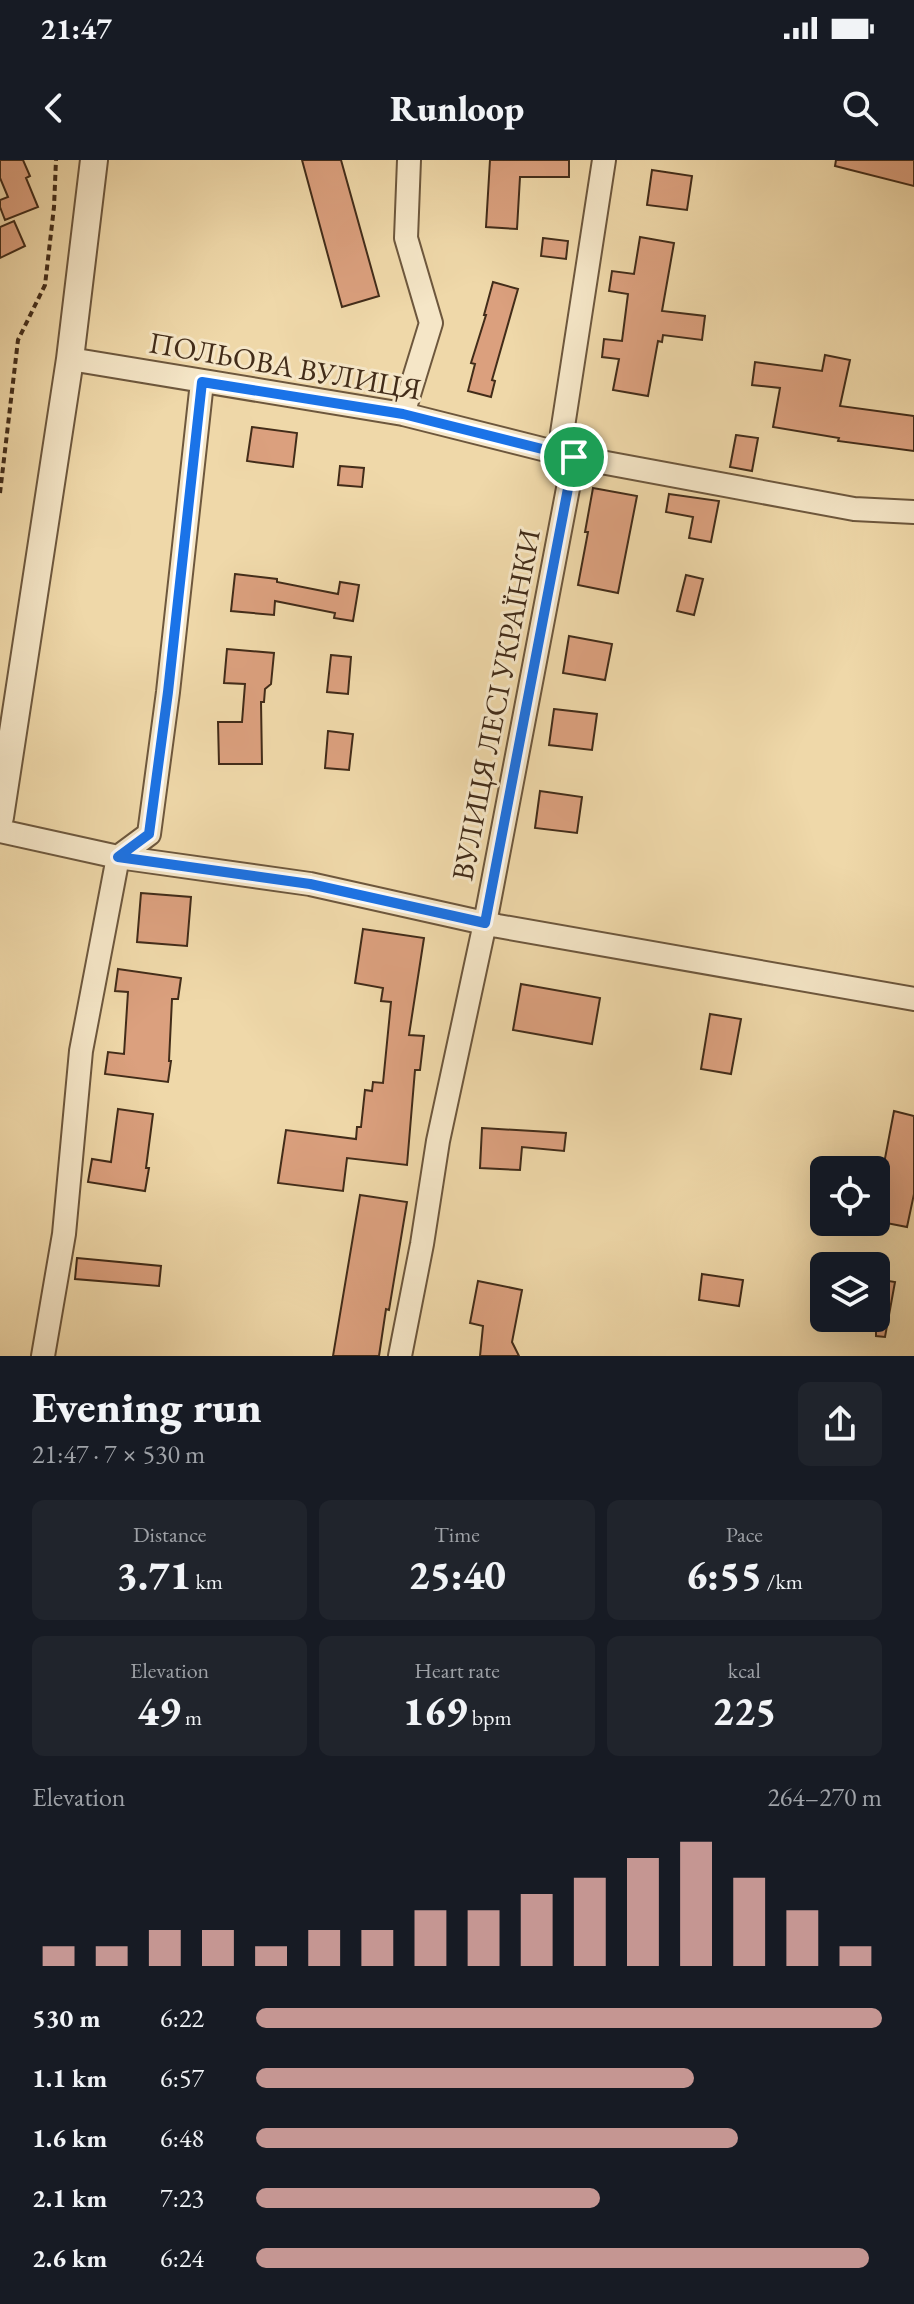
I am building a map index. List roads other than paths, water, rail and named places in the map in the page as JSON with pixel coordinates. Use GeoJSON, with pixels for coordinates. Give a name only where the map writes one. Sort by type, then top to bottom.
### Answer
{"type":"FeatureCollection","features":[{"type":"Feature","properties":{"kind":"street"},"geometry":{"type":"LineString","coordinates":[[0,817],[70,359],[94,160]]}},
{"type":"Feature","properties":{"kind":"street"},"geometry":{"type":"LineString","coordinates":[[403,414],[431,323],[406,238],[409,160]]}},
{"type":"Feature","properties":{"kind":"street","name":"ВУЛИЦЯ ЛЕСІ УКРАЇНКИ"},"geometry":{"type":"LineString","coordinates":[[400,1356],[438,1141],[485,923],[574,457],[562,433],[604,160]]}},
{"type":"Feature","properties":{"kind":"street","name":"ПОЛЬОВА ВУЛИЦЯ"},"geometry":{"type":"LineString","coordinates":[[70,359],[403,414],[574,457],[854,509],[914,512]]}},
{"type":"Feature","properties":{"kind":"street"},"geometry":{"type":"LineString","coordinates":[[43,1356],[64,1234],[81,1051],[118,857],[149,834],[202,382]]}},
{"type":"Feature","properties":{"kind":"street"},"geometry":{"type":"LineString","coordinates":[[0,831],[118,857],[310,884],[485,923],[914,999]]}}]}
